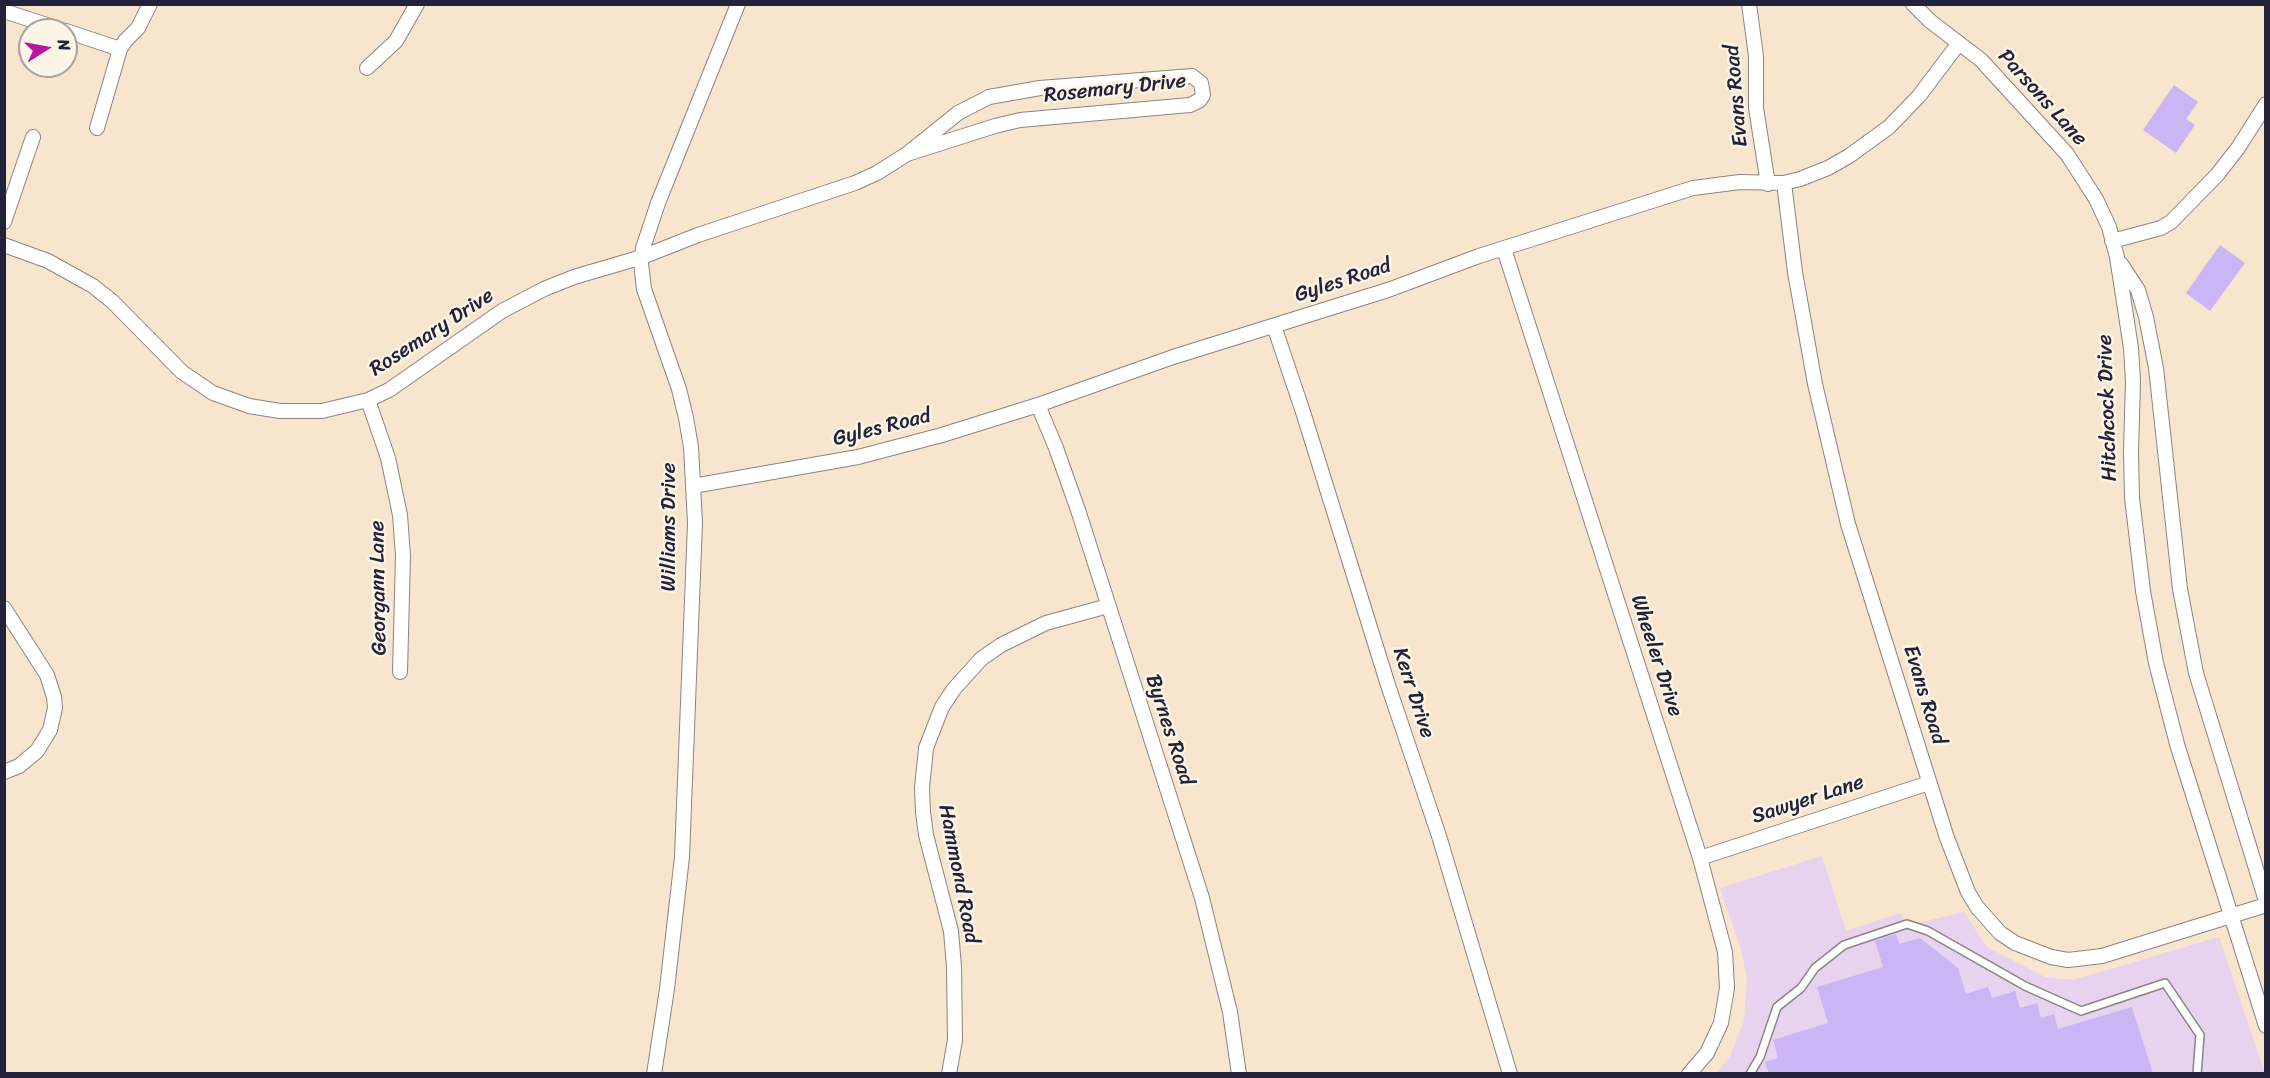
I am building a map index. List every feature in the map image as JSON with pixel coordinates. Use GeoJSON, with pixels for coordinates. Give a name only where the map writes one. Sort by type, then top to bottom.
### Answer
{"type":"FeatureCollection","features":[{"type":"Feature","properties":{"kind":"street"},"geometry":{"type":"LineString","coordinates":[[96,128],[120,49],[124,41],[138,28],[150,4]]}},
{"type":"Feature","properties":{"kind":"street"},"geometry":{"type":"LineString","coordinates":[[367,68],[396,41],[417,4]]}},
{"type":"Feature","properties":{"kind":"street","name":"Williams Drive"},"geometry":{"type":"LineString","coordinates":[[654,1074],[673,945],[682,857],[694,569],[693,486],[691,447],[686,418],[679,389],[644,289],[642,257],[658,203],[677,152],[738,4]]}},
{"type":"Feature","properties":{"kind":"street","name":"Evans Road"},"geometry":{"type":"LineString","coordinates":[[1749,4],[1756,57],[1756,108],[1768,184]]}},
{"type":"Feature","properties":{"kind":"street","name":"Parsons Lane"},"geometry":{"type":"LineString","coordinates":[[1913,4],[1930,21],[1981,60],[2067,153],[2096,199],[2109,227],[2117,257]]}},
{"type":"Feature","properties":{"kind":"street"},"geometry":{"type":"LineString","coordinates":[[4,11],[25,18]]}},
{"type":"Feature","properties":{"kind":"street"},"geometry":{"type":"LineString","coordinates":[[78,36],[120,49]]}},
{"type":"Feature","properties":{"kind":"street","name":"Gyles Road"},"geometry":{"type":"LineString","coordinates":[[693,486],[858,457],[942,435],[1693,188],[1740,182],[1784,183],[1800,179],[1828,168],[1890,127],[1919,96],[1959,43]]}},
{"type":"Feature","properties":{"kind":"street","name":"Rosemary Drive"},"geometry":{"type":"LineString","coordinates":[[4,245],[48,261],[93,286],[113,302],[182,372],[205,388],[230,400],[280,411],[301,413],[344,407],[368,400],[389,390],[501,311],[544,289],[855,183],[877,173],[907,154],[958,113],[973,104],[1013,92],[1192,76],[1197,78],[1203,88],[1200,100],[1190,105],[1020,120],[907,154]]}},
{"type":"Feature","properties":{"kind":"street"},"geometry":{"type":"LineString","coordinates":[[2112,241],[2161,228],[2171,222],[2217,174],[2238,148],[2265,104]]}},
{"type":"Feature","properties":{"kind":"street"},"geometry":{"type":"LineString","coordinates":[[4,222],[33,137]]}},
{"type":"Feature","properties":{"kind":"street","name":"Evans Road"},"geometry":{"type":"LineString","coordinates":[[1784,183],[1794,272],[1830,454],[1848,524],[1947,838],[1968,892],[1977,907],[2000,933],[2031,951],[2051,957],[2085,959],[2113,953],[2232,916],[2265,903]]}},
{"type":"Feature","properties":{"kind":"street","name":"Wheeler Drive"},"geometry":{"type":"LineString","coordinates":[[1504,249],[1700,858],[1725,952],[1727,988],[1721,1023],[1707,1053],[1689,1074]]}},
{"type":"Feature","properties":{"kind":"street","name":"Hitchcock Drive"},"geometry":{"type":"LineString","coordinates":[[2117,257],[2138,290],[2156,368],[2180,589],[2196,673],[2265,903]]}},
{"type":"Feature","properties":{"kind":"street","name":"Hitchcock Drive"},"geometry":{"type":"LineString","coordinates":[[2117,257],[2131,348],[2132,498],[2142,591],[2156,663],[2174,733],[2265,1026]]}},
{"type":"Feature","properties":{"kind":"street","name":"Kerr Drive"},"geometry":{"type":"LineString","coordinates":[[1274,326],[1442,847],[1510,1074]]}},
{"type":"Feature","properties":{"kind":"street","name":"Georgann Lane"},"geometry":{"type":"LineString","coordinates":[[368,400],[388,458],[400,515],[403,556],[400,672]]}},
{"type":"Feature","properties":{"kind":"street","name":"Byrnes Road"},"geometry":{"type":"LineString","coordinates":[[1038,405],[1056,448],[1202,898],[1230,1012],[1239,1074]]}},
{"type":"Feature","properties":{"kind":"street","name":"Hammond Road"},"geometry":{"type":"LineString","coordinates":[[949,1074],[955,1040],[954,967],[951,931],[926,835],[923,812],[922,788],[926,748],[942,707],[954,689],[981,659],[1023,633],[1046,623],[1108,606]]}},
{"type":"Feature","properties":{"kind":"street"},"geometry":{"type":"LineString","coordinates":[[4,608],[47,675],[55,708],[50,730],[37,751],[19,766],[4,772]]}},
{"type":"Feature","properties":{"kind":"street","name":"Sawyer Lane"},"geometry":{"type":"LineString","coordinates":[[1700,858],[1929,783]]}},
{"type":"Feature","properties":{"kind":"lane"},"geometry":{"type":"LineString","coordinates":[[1750,1074],[1760,1057],[1777,1007],[1801,988],[1815,968],[1844,945],[1907,924],[1928,931],[2025,986],[2081,1011],[2165,983],[2200,1035],[2197,1074]]}},
{"type":"Feature","properties":{"kind":"shaded area"},"geometry":{"type":"Polygon","coordinates":[[[1822,856],[1846,931],[1901,913],[1906,926],[1964,912],[1987,947],[2045,977],[2073,980],[2219,937],[2265,1074],[1716,1074],[1730,1056],[1744,1021],[1747,981],[1742,952],[1720,888],[1822,856]]]}},
{"type":"Feature","properties":{"kind":"building"},"geometry":{"type":"Polygon","coordinates":[[[2174,85],[2198,102],[2186,119],[2195,125],[2176,153],[2143,130],[2174,85]]]}},
{"type":"Feature","properties":{"kind":"building"},"geometry":{"type":"Polygon","coordinates":[[[2220,245],[2245,263],[2210,311],[2186,293],[2220,245]]]}},
{"type":"Feature","properties":{"kind":"building"},"geometry":{"type":"Polygon","coordinates":[[[1896,934],[1899,944],[1920,938],[1958,968],[1966,994],[1988,987],[1992,998],[2015,991],[2020,1008],[2037,1003],[2041,1018],[2054,1014],[2058,1029],[2132,1007],[2153,1074],[1769,1074],[1765,1062],[1778,1058],[1773,1040],[1828,1023],[1817,987],[1883,967],[1875,941],[1896,934]]]}}]}
